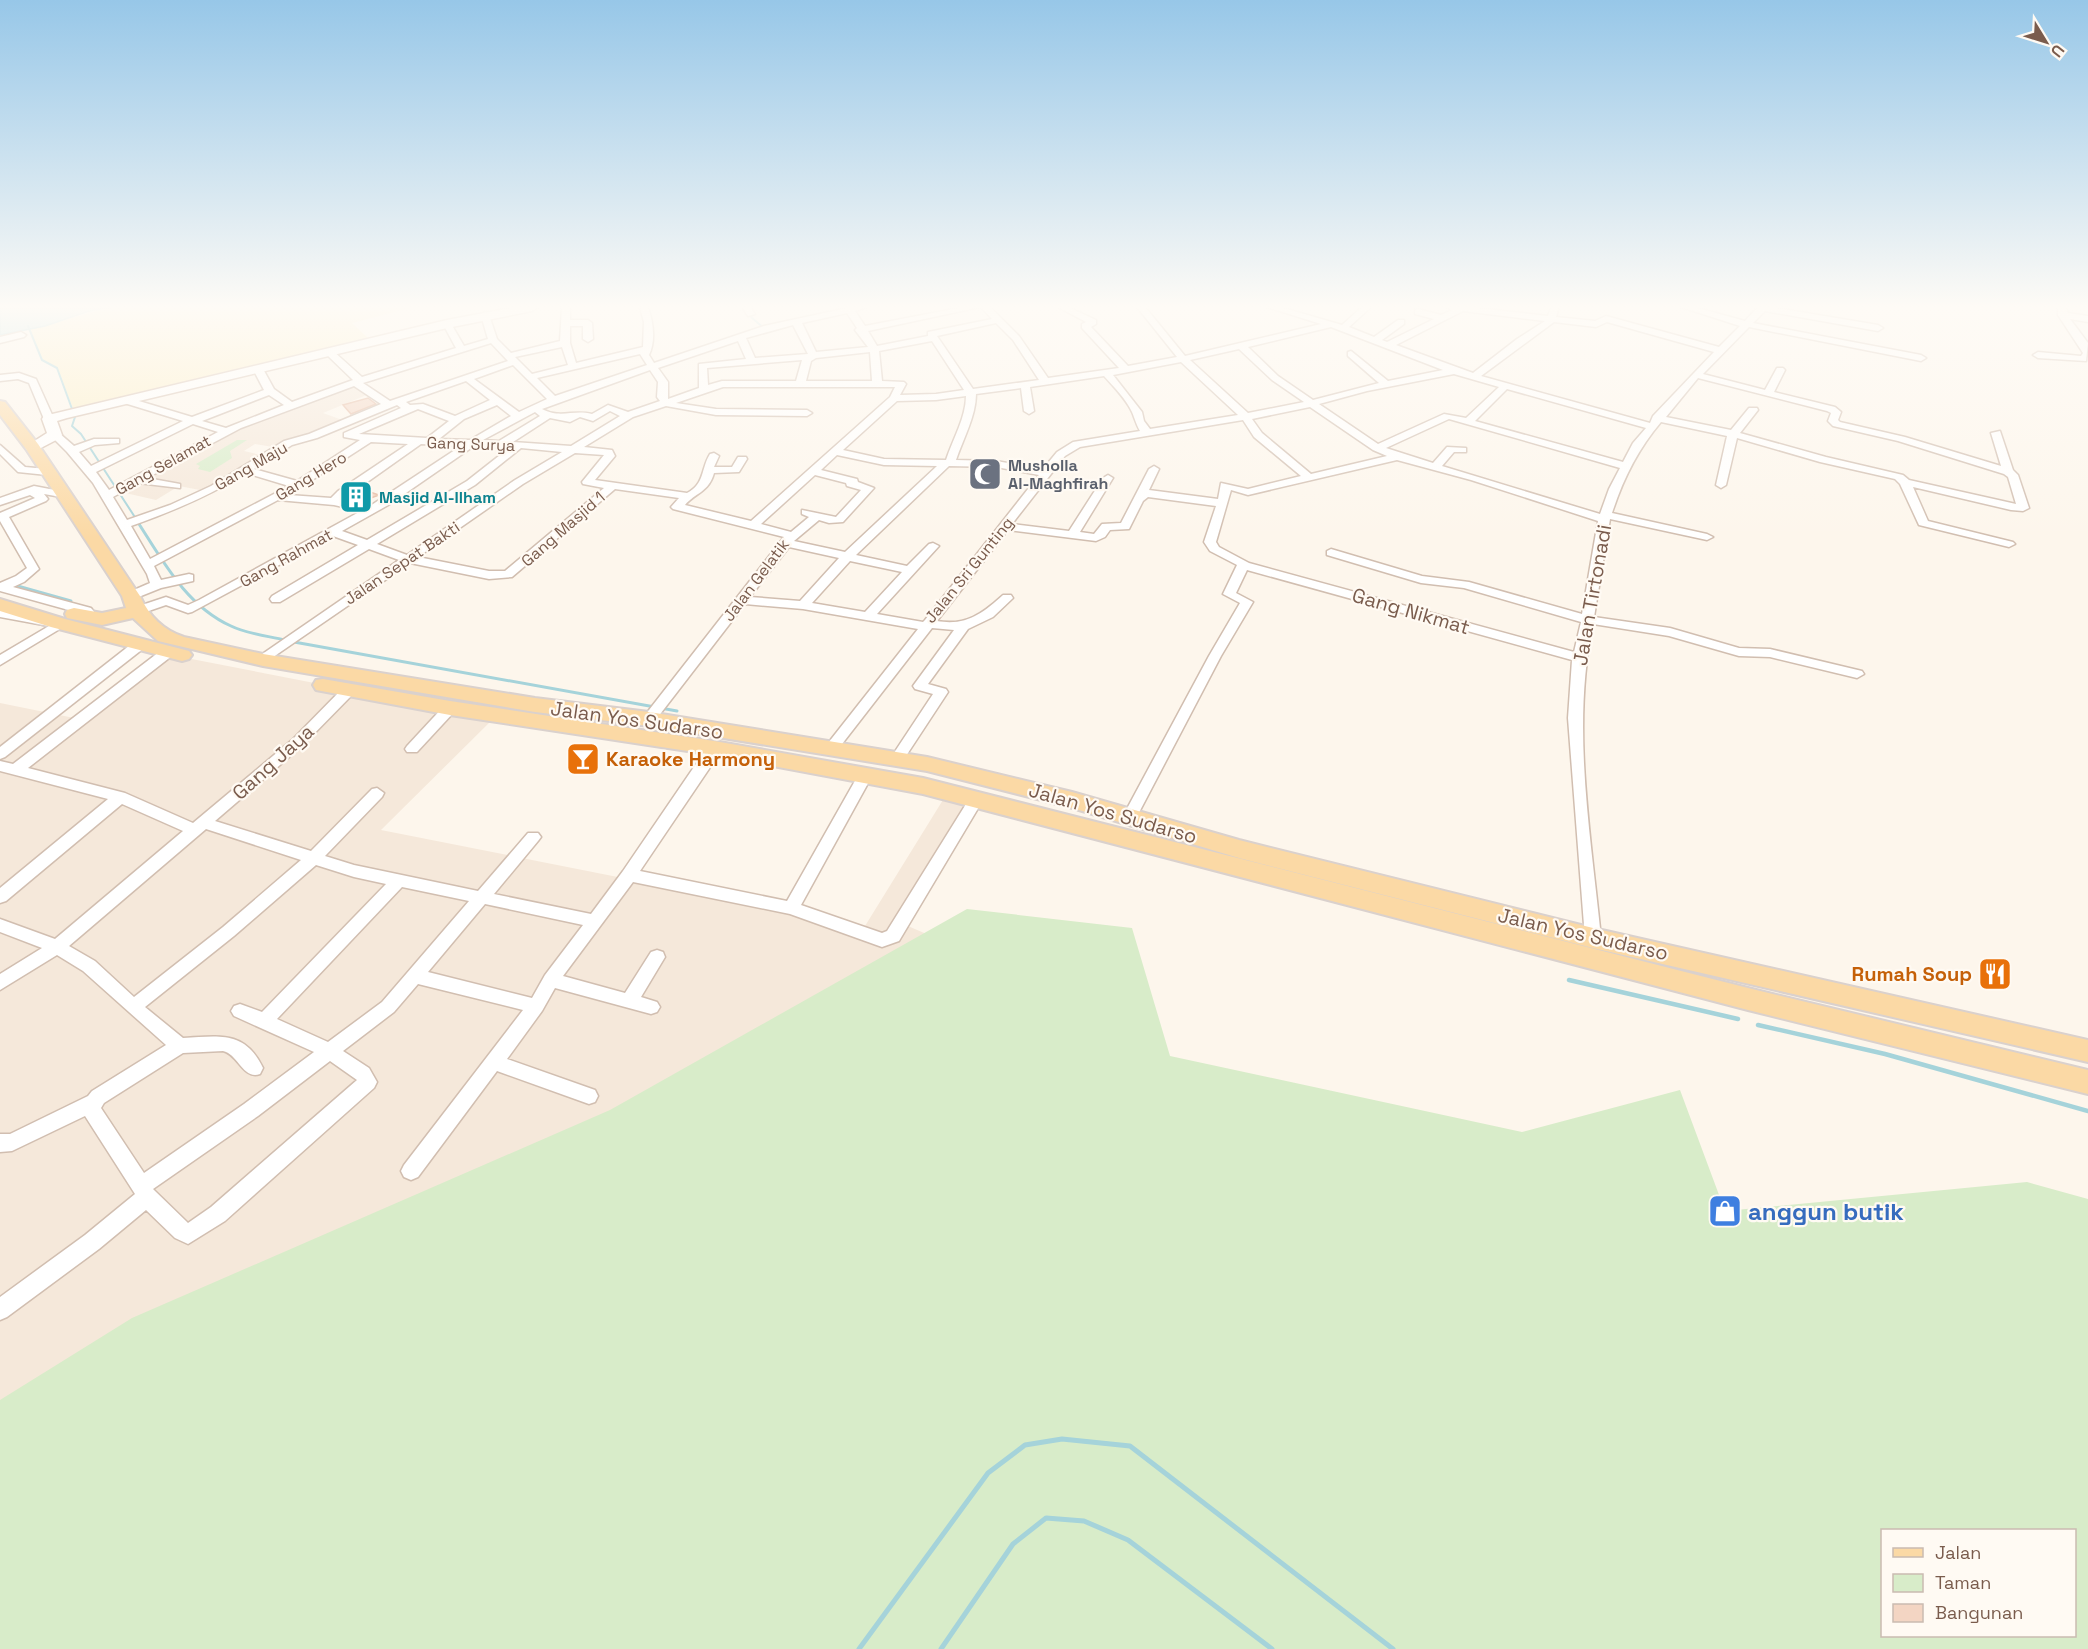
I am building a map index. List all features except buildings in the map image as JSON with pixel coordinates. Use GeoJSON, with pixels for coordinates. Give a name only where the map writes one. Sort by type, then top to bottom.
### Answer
{"type":"FeatureCollection","features":[{"type":"Feature","properties":{"kind":"main road"},"geometry":{"type":"LineString","coordinates":[[32,447],[55,435],[56,417],[194,384]]}},
{"type":"Feature","properties":{"kind":"main road","name":"Jalan Yos Sudarso"},"geometry":{"type":"LineString","coordinates":[[0,405],[32,447],[147,623],[165,637],[179,642],[714,748],[923,786],[1860,1027],[2088,1082]]}},
{"type":"Feature","properties":{"kind":"main road"},"geometry":{"type":"LineString","coordinates":[[8,596],[93,618],[113,618],[134,604]]}},
{"type":"Feature","properties":{"kind":"main road","name":"Jalan Yos Sudarso"},"geometry":{"type":"LineString","coordinates":[[8,596],[55,623],[168,652],[349,690],[450,708],[529,712],[655,711],[830,750],[897,759],[1072,800],[1239,849],[1593,938],[2088,1051]]}},
{"type":"Feature","properties":{"kind":"main road"},"geometry":{"type":"LineString","coordinates":[[1854,996],[1860,1027]]}},
{"type":"Feature","properties":{"kind":"street"},"geometry":{"type":"LineString","coordinates":[[35,384],[56,417]]}},
{"type":"Feature","properties":{"kind":"street"},"geometry":{"type":"LineString","coordinates":[[266,384],[270,392],[291,406]]}},
{"type":"Feature","properties":{"kind":"street","name":"Gang Selamat"},"geometry":{"type":"LineString","coordinates":[[114,492],[225,431],[353,384]]}},
{"type":"Feature","properties":{"kind":"street"},"geometry":{"type":"LineString","coordinates":[[361,384],[394,403],[408,408],[419,406],[457,420]]}},
{"type":"Feature","properties":{"kind":"street","name":"Gang Maju"},"geometry":{"type":"LineString","coordinates":[[133,522],[196,497],[246,470],[288,443],[313,436],[394,403],[449,384]]}},
{"type":"Feature","properties":{"kind":"street"},"geometry":{"type":"LineString","coordinates":[[475,384],[518,416]]}},
{"type":"Feature","properties":{"kind":"street"},"geometry":{"type":"LineString","coordinates":[[538,384],[553,400]]}},
{"type":"Feature","properties":{"kind":"street","name":"Gang Rahmat"},"geometry":{"type":"LineString","coordinates":[[163,602],[172,602],[190,609],[203,603],[399,495],[470,445],[518,416],[553,400],[601,384]]}},
{"type":"Feature","properties":{"kind":"street"},"geometry":{"type":"LineString","coordinates":[[663,384],[662,398],[666,404],[683,409],[807,414]]}},
{"type":"Feature","properties":{"kind":"street"},"geometry":{"type":"LineString","coordinates":[[703,384],[704,390]]}},
{"type":"Feature","properties":{"kind":"street","name":"Jalan Sepat Bakti"},"geometry":{"type":"LineString","coordinates":[[263,660],[408,559],[487,488],[573,449],[629,416],[704,390],[730,384],[840,384]]}},
{"type":"Feature","properties":{"kind":"street","name":"Jalan Sepat Bakti"},"geometry":{"type":"LineString","coordinates":[[894,398],[900,384]]}},
{"type":"Feature","properties":{"kind":"street"},"geometry":{"type":"LineString","coordinates":[[803,605],[847,557],[947,463],[971,410],[970,393],[965,384]]}},
{"type":"Feature","properties":{"kind":"street"},"geometry":{"type":"LineString","coordinates":[[894,398],[922,398],[970,393],[1024,384],[1029,411]]}},
{"type":"Feature","properties":{"kind":"street"},"geometry":{"type":"LineString","coordinates":[[1116,384],[1137,412],[1138,421],[1148,434]]}},
{"type":"Feature","properties":{"kind":"street"},"geometry":{"type":"LineString","coordinates":[[1209,384],[1246,417],[1258,435],[1309,478]]}},
{"type":"Feature","properties":{"kind":"street"},"geometry":{"type":"LineString","coordinates":[[1283,384],[1377,448],[1397,457],[1605,517],[1707,537]]}},
{"type":"Feature","properties":{"kind":"street","name":"Jalan Sri Gunting"},"geometry":{"type":"LineString","coordinates":[[830,750],[926,624],[1061,454],[1077,444],[1246,417],[1386,384]]}},
{"type":"Feature","properties":{"kind":"street"},"geometry":{"type":"LineString","coordinates":[[1500,384],[1654,422],[1733,434],[1824,460],[1891,475],[1905,483],[2023,508],[2013,476],[2008,472],[1901,439],[1837,424],[1833,421],[1836,412],[1833,410],[1734,384]]}},
{"type":"Feature","properties":{"kind":"street","name":"Jalan Tirtonadi"},"geometry":{"type":"LineString","coordinates":[[1593,938],[1575,718],[1579,658],[1589,620],[1605,517],[1614,489],[1631,453],[1654,422],[1688,384]]}},
{"type":"Feature","properties":{"kind":"street"},"geometry":{"type":"LineString","coordinates":[[1769,392],[1773,384]]}},
{"type":"Feature","properties":{"kind":"street"},"geometry":{"type":"LineString","coordinates":[[1468,422],[1506,386]]}},
{"type":"Feature","properties":{"kind":"street"},"geometry":{"type":"LineString","coordinates":[[94,469],[194,420],[270,392]]}},
{"type":"Feature","properties":{"kind":"street","name":"Jalan Gelatik"},"geometry":{"type":"LineString","coordinates":[[753,525],[894,398]]}},
{"type":"Feature","properties":{"kind":"street"},"geometry":{"type":"LineString","coordinates":[[125,400],[225,431]]}},
{"type":"Feature","properties":{"kind":"street"},"geometry":{"type":"LineString","coordinates":[[334,502],[342,494],[457,420],[499,400]]}},
{"type":"Feature","properties":{"kind":"street"},"geometry":{"type":"LineString","coordinates":[[621,404],[629,416]]}},
{"type":"Feature","properties":{"kind":"street","name":"Gang Hero"},"geometry":{"type":"LineString","coordinates":[[369,439],[348,435],[408,408]]}},
{"type":"Feature","properties":{"kind":"street"},"geometry":{"type":"LineString","coordinates":[[534,408],[546,414],[570,419],[579,414],[593,418],[608,408],[629,416]]}},
{"type":"Feature","properties":{"kind":"street"},"geometry":{"type":"LineString","coordinates":[[1721,485],[1733,434],[1753,410]]}},
{"type":"Feature","properties":{"kind":"street"},"geometry":{"type":"LineString","coordinates":[[500,445],[546,414]]}},
{"type":"Feature","properties":{"kind":"street"},"geometry":{"type":"LineString","coordinates":[[1377,448],[1445,416],[1626,466]]}},
{"type":"Feature","properties":{"kind":"street"},"geometry":{"type":"LineString","coordinates":[[1996,433],[2008,472]]}},
{"type":"Feature","properties":{"kind":"street"},"geometry":{"type":"LineString","coordinates":[[55,435],[78,448],[114,492],[156,561],[174,581]]}},
{"type":"Feature","properties":{"kind":"street","name":"Gang Hero"},"geometry":{"type":"LineString","coordinates":[[156,561],[299,485],[369,439]]}},
{"type":"Feature","properties":{"kind":"street","name":"Gang Surya"},"geometry":{"type":"LineString","coordinates":[[369,439],[470,445],[519,445],[610,453],[610,456],[587,482],[612,486]]}},
{"type":"Feature","properties":{"kind":"street"},"geometry":{"type":"LineString","coordinates":[[78,448],[94,442],[115,441]]}},
{"type":"Feature","properties":{"kind":"street"},"geometry":{"type":"LineString","coordinates":[[276,600],[369,544],[487,488],[519,445]]}},
{"type":"Feature","properties":{"kind":"street"},"geometry":{"type":"LineString","coordinates":[[1435,467],[1451,449],[1462,450]]}},
{"type":"Feature","properties":{"kind":"street"},"geometry":{"type":"LineString","coordinates":[[0,450],[22,470],[47,472]]}},
{"type":"Feature","properties":{"kind":"street"},"geometry":{"type":"LineString","coordinates":[[835,451],[891,463],[996,464],[1046,473]]}},
{"type":"Feature","properties":{"kind":"street"},"geometry":{"type":"LineString","coordinates":[[612,486],[687,496],[697,493],[710,475],[708,465],[714,456]]}},
{"type":"Feature","properties":{"kind":"street"},"geometry":{"type":"LineString","coordinates":[[1141,495],[1152,494],[1222,503],[1226,485],[1248,492],[1397,457]]}},
{"type":"Feature","properties":{"kind":"street"},"geometry":{"type":"LineString","coordinates":[[710,470],[735,470],[742,459]]}},
{"type":"Feature","properties":{"kind":"street"},"geometry":{"type":"LineString","coordinates":[[1004,526],[1096,538],[1101,535],[1106,526],[1125,527],[1154,469]]}},
{"type":"Feature","properties":{"kind":"street"},"geometry":{"type":"LineString","coordinates":[[246,470],[299,485]]}},
{"type":"Feature","properties":{"kind":"street"},"geometry":{"type":"LineString","coordinates":[[788,540],[800,532],[812,514],[840,520],[869,488],[850,484],[853,481],[812,471]]}},
{"type":"Feature","properties":{"kind":"street"},"geometry":{"type":"LineString","coordinates":[[34,489],[36,482],[47,472]]}},
{"type":"Feature","properties":{"kind":"street"},"geometry":{"type":"LineString","coordinates":[[1072,536],[1108,478]]}},
{"type":"Feature","properties":{"kind":"street"},"geometry":{"type":"LineString","coordinates":[[138,480],[176,486]]}},
{"type":"Feature","properties":{"kind":"street"},"geometry":{"type":"LineString","coordinates":[[1905,483],[1923,523],[2009,544]]}},
{"type":"Feature","properties":{"kind":"street","name":"Gang Masjid 1"},"geometry":{"type":"LineString","coordinates":[[333,532],[408,559],[495,576],[508,574],[612,486]]}},
{"type":"Feature","properties":{"kind":"street"},"geometry":{"type":"LineString","coordinates":[[8,596],[33,569],[3,516],[42,499],[34,489]]}},
{"type":"Feature","properties":{"kind":"street"},"geometry":{"type":"LineString","coordinates":[[0,502],[34,489],[46,489],[61,494]]}},
{"type":"Feature","properties":{"kind":"street"},"geometry":{"type":"LineString","coordinates":[[687,496],[677,507],[753,525]]}},
{"type":"Feature","properties":{"kind":"street"},"geometry":{"type":"LineString","coordinates":[[278,497],[334,502],[373,510]]}},
{"type":"Feature","properties":{"kind":"street","name":"Gang Nikmat"},"geometry":{"type":"LineString","coordinates":[[1222,503],[1210,542],[1214,549],[1243,562],[1243,565],[1579,658]]}},
{"type":"Feature","properties":{"kind":"street","name":"Jalan Gelatik"},"geometry":{"type":"LineString","coordinates":[[655,711],[788,540],[788,535],[753,525]]}},
{"type":"Feature","properties":{"kind":"street"},"geometry":{"type":"LineString","coordinates":[[788,540],[847,557],[910,570]]}},
{"type":"Feature","properties":{"kind":"street"},"geometry":{"type":"LineString","coordinates":[[868,616],[933,546]]}},
{"type":"Feature","properties":{"kind":"street"},"geometry":{"type":"LineString","coordinates":[[1331,553],[1421,579],[1466,585],[1589,620],[1670,632],[1739,652],[1770,653],[1857,674]]}},
{"type":"Feature","properties":{"kind":"street"},"geometry":{"type":"LineString","coordinates":[[1129,818],[1215,656],[1247,602],[1229,594],[1243,565]]}},
{"type":"Feature","properties":{"kind":"street"},"geometry":{"type":"LineString","coordinates":[[134,604],[174,581]]}},
{"type":"Feature","properties":{"kind":"street"},"geometry":{"type":"LineString","coordinates":[[134,604],[163,602],[174,581]]}},
{"type":"Feature","properties":{"kind":"street"},"geometry":{"type":"LineString","coordinates":[[8,596],[87,611],[93,618]]}},
{"type":"Feature","properties":{"kind":"street"},"geometry":{"type":"LineString","coordinates":[[742,600],[803,605],[948,628],[963,627],[984,619],[1007,598]]}},
{"type":"Feature","properties":{"kind":"street"},"geometry":{"type":"LineString","coordinates":[[0,661],[55,623]]}},
{"type":"Feature","properties":{"kind":"street"},"geometry":{"type":"LineString","coordinates":[[897,759],[908,740],[920,728],[941,692],[920,686],[963,627]]}},
{"type":"Feature","properties":{"kind":"street"},"geometry":{"type":"LineString","coordinates":[[0,754],[139,645]]}},
{"type":"Feature","properties":{"kind":"street"},"geometry":{"type":"LineString","coordinates":[[16,770],[168,652]]}},
{"type":"Feature","properties":{"kind":"street","name":"Gang Jaya"},"geometry":{"type":"LineString","coordinates":[[0,983],[57,947],[200,827],[297,743],[349,690]]}},
{"type":"Feature","properties":{"kind":"street"},"geometry":{"type":"LineString","coordinates":[[412,749],[450,708]]}},
{"type":"Feature","properties":{"kind":"street"},"geometry":{"type":"LineString","coordinates":[[411,1172],[536,1006],[551,980],[629,875],[714,748]]}},
{"type":"Feature","properties":{"kind":"street"},"geometry":{"type":"LineString","coordinates":[[0,766],[120,797],[200,827],[354,872],[594,921]]}},
{"type":"Feature","properties":{"kind":"street"},"geometry":{"type":"LineString","coordinates":[[791,908],[865,776]]}},
{"type":"Feature","properties":{"kind":"street"},"geometry":{"type":"LineString","coordinates":[[133,1007],[213,944],[347,826],[377,793]]}},
{"type":"Feature","properties":{"kind":"street"},"geometry":{"type":"LineString","coordinates":[[0,897],[120,797]]}},
{"type":"Feature","properties":{"kind":"street"},"geometry":{"type":"LineString","coordinates":[[629,875],[791,908],[882,940],[887,939],[892,936],[976,800]]}},
{"type":"Feature","properties":{"kind":"street"},"geometry":{"type":"LineString","coordinates":[[0,1310],[92,1242],[144,1191],[388,1007],[533,837]]}},
{"type":"Feature","properties":{"kind":"street"},"geometry":{"type":"LineString","coordinates":[[265,1020],[399,880]]}},
{"type":"Feature","properties":{"kind":"street"},"geometry":{"type":"LineString","coordinates":[[0,925],[57,947],[89,966],[180,1047]]}},
{"type":"Feature","properties":{"kind":"street"},"geometry":{"type":"LineString","coordinates":[[629,1001],[657,957]]}},
{"type":"Feature","properties":{"kind":"street"},"geometry":{"type":"LineString","coordinates":[[415,976],[536,1006]]}},
{"type":"Feature","properties":{"kind":"street"},"geometry":{"type":"LineString","coordinates":[[551,980],[651,1007]]}},
{"type":"Feature","properties":{"kind":"street"},"geometry":{"type":"LineString","coordinates":[[92,1103],[90,1108],[144,1191],[188,1234],[218,1214],[368,1082],[364,1075],[330,1052],[265,1020],[240,1011]]}},
{"type":"Feature","properties":{"kind":"street"},"geometry":{"type":"LineString","coordinates":[[0,1143],[12,1142],[92,1103],[180,1047],[223,1043],[235,1046],[254,1068]]}},
{"type":"Feature","properties":{"kind":"street"},"geometry":{"type":"LineString","coordinates":[[494,1062],[590,1096]]}},
{"type":"Feature","properties":{"kind":"shaded area"},"geometry":{"type":"Polygon","coordinates":[[[354,384],[369,394],[323,413],[345,421],[279,448],[255,444],[244,451],[265,456],[205,491],[179,486],[156,500],[121,492],[223,433],[354,384]]]}},
{"type":"Feature","properties":{"kind":"shaded area"},"geometry":{"type":"Polygon","coordinates":[[[171,655],[494,718],[381,830],[865,926],[946,795],[981,806],[901,923],[945,942],[0,1631],[0,703],[84,720],[171,655]]]}},
{"type":"Feature","properties":{"kind":"green space"},"geometry":{"type":"Polygon","coordinates":[[[237,440],[247,440],[230,451],[232,458],[210,472],[198,469],[200,466],[196,464],[237,440]]]}},
{"type":"Feature","properties":{"kind":"green space"},"geometry":{"type":"Polygon","coordinates":[[[967,909],[1132,928],[1170,1056],[1522,1132],[1680,1090],[1725,1211],[2027,1182],[2088,1199],[2088,1649],[0,1649],[0,1400],[132,1318],[610,1110],[967,909]]]}},
{"type":"Feature","properties":{"kind":"sand"},"geometry":{"type":"Polygon","coordinates":[[[63,384],[174,384],[73,408],[63,384]]]}},
{"type":"Feature","properties":{"kind":"waterway"},"geometry":{"type":"LineString","coordinates":[[63,384],[75,417],[72,426],[81,434],[140,525]]}},
{"type":"Feature","properties":{"kind":"waterway"},"geometry":{"type":"LineString","coordinates":[[139,524],[178,582],[202,607],[237,629],[285,640]]}},
{"type":"Feature","properties":{"kind":"waterway"},"geometry":{"type":"LineString","coordinates":[[14,585],[71,601]]}},
{"type":"Feature","properties":{"kind":"waterway"},"geometry":{"type":"LineString","coordinates":[[294,642],[677,711]]}},
{"type":"Feature","properties":{"kind":"waterway"},"geometry":{"type":"LineString","coordinates":[[1569,980],[1738,1019]]}},
{"type":"Feature","properties":{"kind":"waterway"},"geometry":{"type":"LineString","coordinates":[[1758,1025],[1885,1054],[2088,1111]]}},
{"type":"Feature","properties":{"kind":"waterway"},"geometry":{"type":"LineString","coordinates":[[859,1649],[988,1473],[1025,1445],[1062,1439],[1130,1446],[1393,1649]]}},
{"type":"Feature","properties":{"kind":"waterway"},"geometry":{"type":"LineString","coordinates":[[941,1649],[1013,1544],[1046,1518],[1084,1521],[1128,1540],[1272,1649]]}},
{"type":"Feature","properties":{"kind":"place","name":"Musholla Al-Maghfirah"},"geometry":{"type":"Point","coordinates":[985,474]}},
{"type":"Feature","properties":{"kind":"place","name":"Masjid Al-Ilham"},"geometry":{"type":"Point","coordinates":[356,497]}},
{"type":"Feature","properties":{"kind":"place","name":"Karaoke Harmony"},"geometry":{"type":"Point","coordinates":[583,759]}},
{"type":"Feature","properties":{"kind":"place","name":"Rumah Soup"},"geometry":{"type":"Point","coordinates":[1995,974]}},
{"type":"Feature","properties":{"kind":"place","name":"anggun butik"},"geometry":{"type":"Point","coordinates":[1725,1211]}}]}
